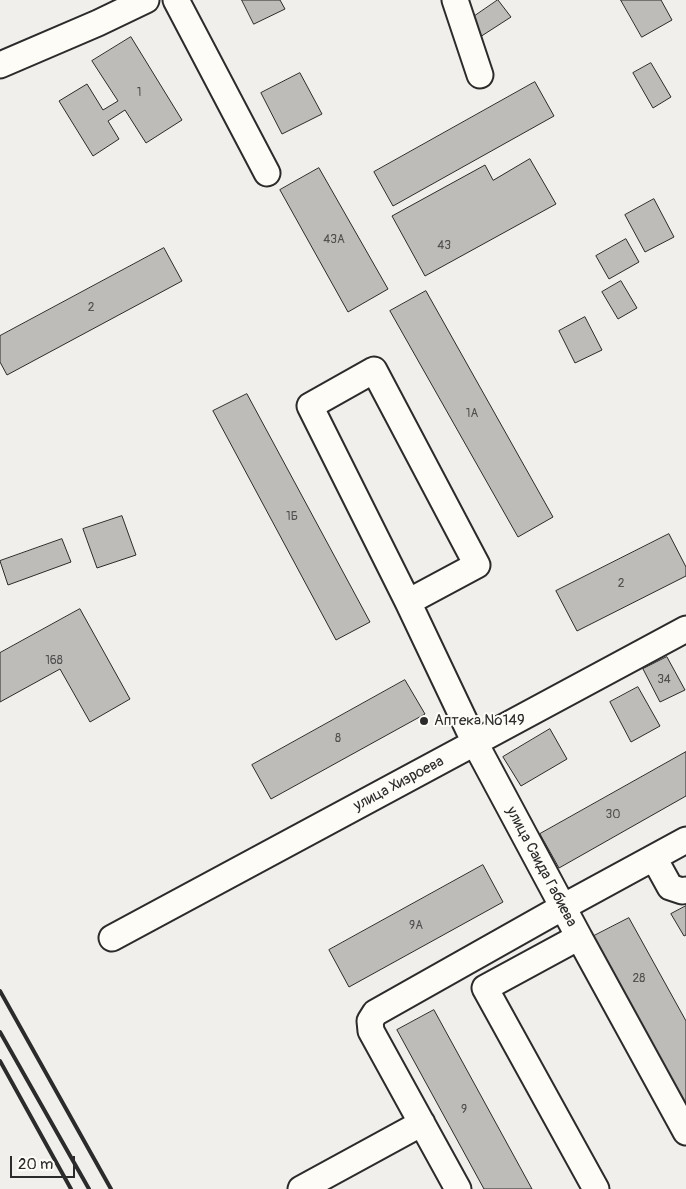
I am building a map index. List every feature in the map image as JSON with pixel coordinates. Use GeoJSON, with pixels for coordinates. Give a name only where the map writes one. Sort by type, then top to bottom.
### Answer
{"type":"FeatureCollection","features":[{"type":"Feature","properties":{"kind":"street"},"geometry":{"type":"LineString","coordinates":[[0,65],[146,0]]}},
{"type":"Feature","properties":{"kind":"street"},"geometry":{"type":"LineString","coordinates":[[176,0],[267,173]]}},
{"type":"Feature","properties":{"kind":"street"},"geometry":{"type":"LineString","coordinates":[[455,0],[480,75]]}},
{"type":"Feature","properties":{"kind":"street","name":"улица Саида Габиева"},"geometry":{"type":"LineString","coordinates":[[408,602],[477,565],[374,370],[310,406],[408,602],[475,743],[579,937],[485,988],[596,1189]]}},
{"type":"Feature","properties":{"kind":"street","name":"улица Хизроева"},"geometry":{"type":"LineString","coordinates":[[112,938],[686,629]]}},
{"type":"Feature","properties":{"kind":"street"},"geometry":{"type":"LineString","coordinates":[[458,1189],[371,1031],[370,1021],[375,1013],[686,840]]}},
{"type":"Feature","properties":{"kind":"street"},"geometry":{"type":"LineString","coordinates":[[654,858],[670,887],[682,891],[686,890]]}},
{"type":"Feature","properties":{"kind":"street"},"geometry":{"type":"LineString","coordinates":[[579,937],[686,1132]]}},
{"type":"Feature","properties":{"kind":"street"},"geometry":{"type":"LineString","coordinates":[[301,1189],[422,1123]]}},
{"type":"Feature","properties":{"kind":"building"},"geometry":{"type":"Polygon","coordinates":[[[242,0],[280,0],[285,9],[254,24],[242,0]]]}},
{"type":"Feature","properties":{"kind":"building"},"geometry":{"type":"Polygon","coordinates":[[[498,0],[511,17],[480,37],[469,20],[498,0]]]}},
{"type":"Feature","properties":{"kind":"building"},"geometry":{"type":"Polygon","coordinates":[[[621,0],[661,0],[672,20],[642,37],[621,0]]]}},
{"type":"Feature","properties":{"kind":"building"},"geometry":{"type":"Polygon","coordinates":[[[131,37],[182,120],[146,143],[125,110],[108,121],[119,139],[93,156],[59,101],[87,84],[103,110],[118,101],[92,61],[131,37]]]}},
{"type":"Feature","properties":{"kind":"building"},"geometry":{"type":"Polygon","coordinates":[[[651,63],[671,97],[653,108],[633,73],[651,63]]]}},
{"type":"Feature","properties":{"kind":"building"},"geometry":{"type":"Polygon","coordinates":[[[300,73],[322,114],[282,134],[261,93],[300,73]]]}},
{"type":"Feature","properties":{"kind":"building"},"geometry":{"type":"Polygon","coordinates":[[[535,82],[554,116],[393,206],[374,172],[535,82]]]}},
{"type":"Feature","properties":{"kind":"building"},"geometry":{"type":"Polygon","coordinates":[[[530,159],[556,204],[425,276],[392,216],[485,165],[493,180],[530,159]]]}},
{"type":"Feature","properties":{"kind":"building"},"geometry":{"type":"Polygon","coordinates":[[[319,168],[388,289],[348,312],[280,190],[319,168]]]}},
{"type":"Feature","properties":{"kind":"building"},"geometry":{"type":"Polygon","coordinates":[[[654,199],[674,237],[645,252],[625,215],[654,199]]]}},
{"type":"Feature","properties":{"kind":"building"},"geometry":{"type":"Polygon","coordinates":[[[626,239],[639,262],[609,279],[596,256],[626,239]]]}},
{"type":"Feature","properties":{"kind":"building"},"geometry":{"type":"Polygon","coordinates":[[[164,248],[182,281],[7,375],[0,362],[0,336],[164,248]]]}},
{"type":"Feature","properties":{"kind":"building"},"geometry":{"type":"Polygon","coordinates":[[[621,281],[637,308],[618,319],[602,292],[621,281]]]}},
{"type":"Feature","properties":{"kind":"building"},"geometry":{"type":"Polygon","coordinates":[[[426,291],[553,517],[518,537],[390,311],[426,291]]]}},
{"type":"Feature","properties":{"kind":"building"},"geometry":{"type":"Polygon","coordinates":[[[585,317],[602,350],[575,363],[559,331],[585,317]]]}},
{"type":"Feature","properties":{"kind":"building"},"geometry":{"type":"Polygon","coordinates":[[[247,394],[370,622],[336,640],[213,411],[247,394]]]}},
{"type":"Feature","properties":{"kind":"building"},"geometry":{"type":"Polygon","coordinates":[[[122,516],[136,555],[97,568],[83,529],[122,516]]]}},
{"type":"Feature","properties":{"kind":"building"},"geometry":{"type":"Polygon","coordinates":[[[669,534],[686,567],[686,576],[577,631],[556,591],[669,534]]]}},
{"type":"Feature","properties":{"kind":"building"},"geometry":{"type":"Polygon","coordinates":[[[62,539],[71,562],[8,585],[0,561],[62,539]]]}},
{"type":"Feature","properties":{"kind":"building"},"geometry":{"type":"Polygon","coordinates":[[[80,609],[130,699],[90,722],[60,669],[0,702],[0,653],[80,609]]]}},
{"type":"Feature","properties":{"kind":"building"},"geometry":{"type":"Polygon","coordinates":[[[667,657],[685,690],[660,702],[643,669],[667,657]]]}},
{"type":"Feature","properties":{"kind":"building"},"geometry":{"type":"Polygon","coordinates":[[[405,680],[425,714],[271,799],[252,765],[405,680]]]}},
{"type":"Feature","properties":{"kind":"building"},"geometry":{"type":"Polygon","coordinates":[[[638,687],[660,726],[631,742],[610,702],[638,687]]]}},
{"type":"Feature","properties":{"kind":"building"},"geometry":{"type":"Polygon","coordinates":[[[550,729],[567,759],[521,786],[503,757],[550,729]]]}},
{"type":"Feature","properties":{"kind":"building"},"geometry":{"type":"Polygon","coordinates":[[[686,752],[686,796],[559,868],[540,834],[686,752]]]}},
{"type":"Feature","properties":{"kind":"building"},"geometry":{"type":"Polygon","coordinates":[[[483,865],[503,902],[349,987],[329,950],[483,865]]]}},
{"type":"Feature","properties":{"kind":"building"},"geometry":{"type":"Polygon","coordinates":[[[686,906],[686,935],[684,936],[671,914],[686,906]]]}},
{"type":"Feature","properties":{"kind":"building"},"geometry":{"type":"Polygon","coordinates":[[[629,918],[686,1021],[686,1105],[592,937],[629,918]]]}},
{"type":"Feature","properties":{"kind":"building"},"geometry":{"type":"Polygon","coordinates":[[[434,1010],[532,1189],[484,1189],[397,1030],[434,1010]]]}},
{"type":"Feature","properties":{"kind":"railway"},"geometry":{"type":"LineString","coordinates":[[0,991],[111,1189]]}},
{"type":"Feature","properties":{"kind":"railway"},"geometry":{"type":"LineString","coordinates":[[0,1032],[89,1189]]}},
{"type":"Feature","properties":{"kind":"railway"},"geometry":{"type":"LineString","coordinates":[[0,1061],[71,1189]]}},
{"type":"Feature","properties":{"kind":"place","name":"Аптека №149"},"geometry":{"type":"Point","coordinates":[424,721]}}]}
